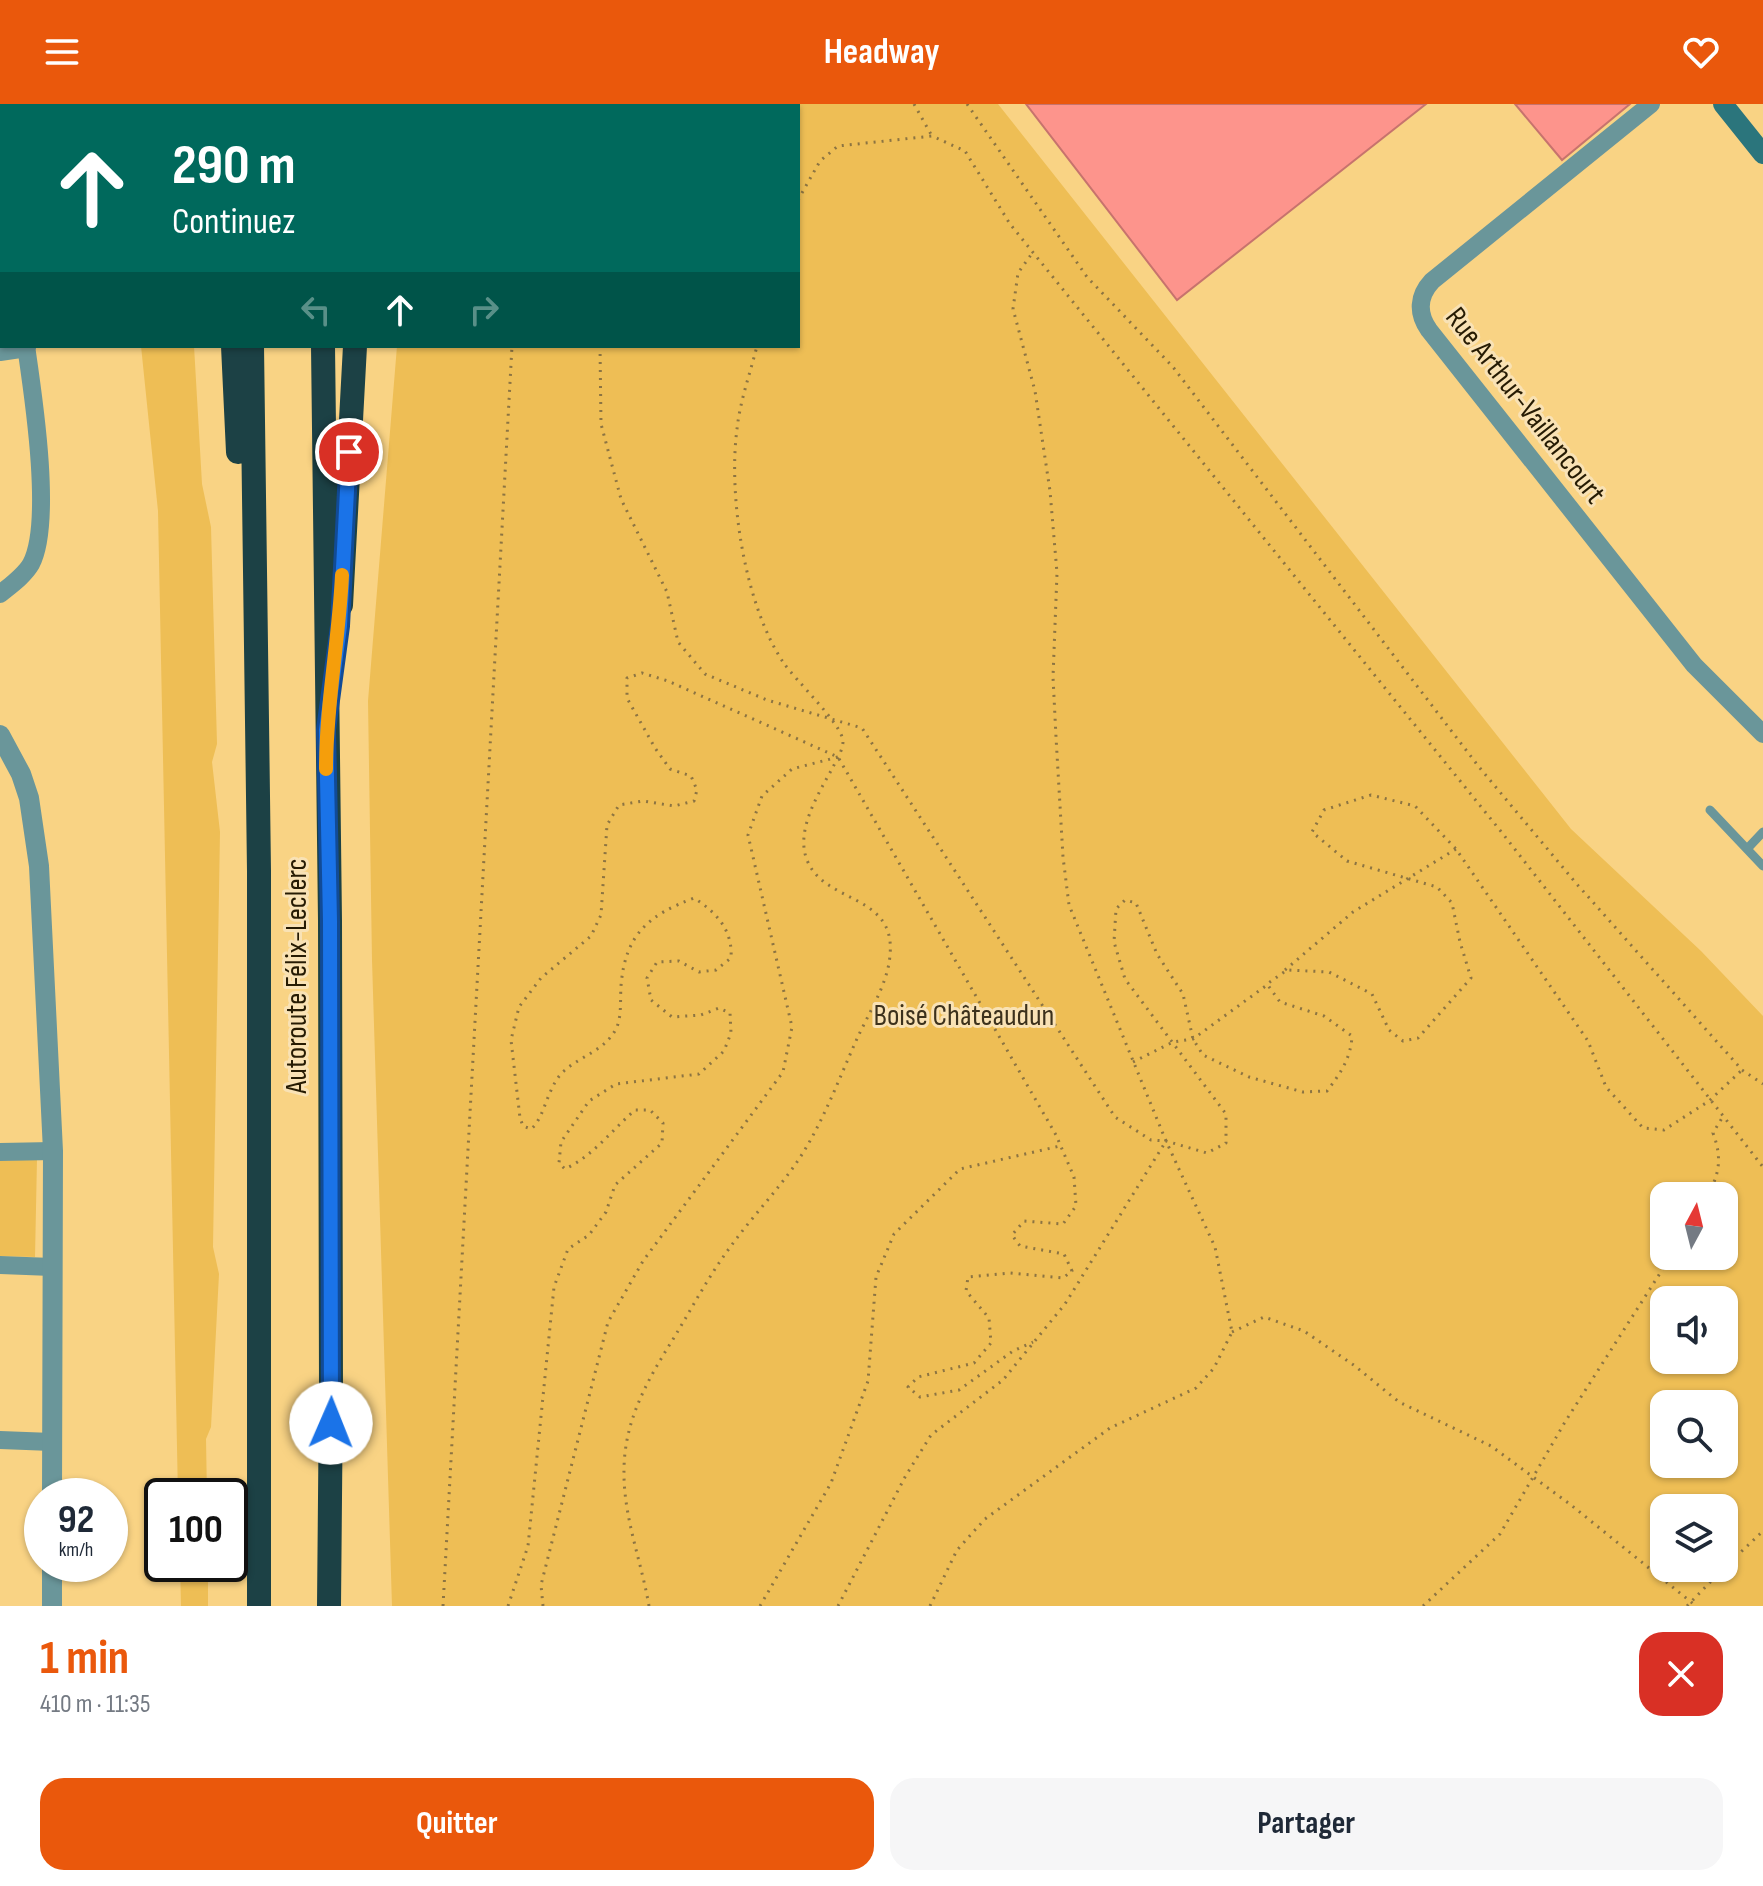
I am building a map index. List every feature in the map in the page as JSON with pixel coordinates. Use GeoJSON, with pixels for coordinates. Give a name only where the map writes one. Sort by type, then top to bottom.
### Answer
{"type":"FeatureCollection","features":[{"type":"Feature","properties":{"kind":"highway"},"geometry":{"type":"LineString","coordinates":[[233,348],[242,531],[257,721]]}},
{"type":"Feature","properties":{"kind":"highway","name":"Autoroute Félix-Leclerc"},"geometry":{"type":"LineString","coordinates":[[252,348],[259,871],[259,1606]]}},
{"type":"Feature","properties":{"kind":"highway","name":"Autoroute Félix-Leclerc"},"geometry":{"type":"LineString","coordinates":[[323,348],[330,921],[329,1606]]}},
{"type":"Feature","properties":{"kind":"highway"},"geometry":{"type":"LineString","coordinates":[[326,730],[340,626],[355,348]]}},
{"type":"Feature","properties":{"kind":"main road"},"geometry":{"type":"LineString","coordinates":[[1723,104],[1763,154]]}},
{"type":"Feature","properties":{"kind":"street","name":"Rue Arthur-Vaillancourt"},"geometry":{"type":"LineString","coordinates":[[1651,104],[1432,281],[1423,295],[1420,312],[1429,330],[1694,665],[1763,734]]}},
{"type":"Feature","properties":{"kind":"street"},"geometry":{"type":"LineString","coordinates":[[0,352],[21,348]]}},
{"type":"Feature","properties":{"kind":"street"},"geometry":{"type":"LineString","coordinates":[[0,594],[31,564],[41,526],[41,488],[26,348]]}},
{"type":"Feature","properties":{"kind":"street"},"geometry":{"type":"LineString","coordinates":[[0,735],[21,774],[37,842],[53,1151],[52,1478]]}},
{"type":"Feature","properties":{"kind":"street"},"geometry":{"type":"LineString","coordinates":[[0,1152],[53,1151]]}},
{"type":"Feature","properties":{"kind":"street"},"geometry":{"type":"LineString","coordinates":[[0,1265],[52,1267]]}},
{"type":"Feature","properties":{"kind":"street"},"geometry":{"type":"LineString","coordinates":[[0,1440],[52,1442]]}},
{"type":"Feature","properties":{"kind":"street"},"geometry":{"type":"LineString","coordinates":[[52,1582],[52,1606]]}},
{"type":"Feature","properties":{"kind":"lane"},"geometry":{"type":"LineString","coordinates":[[1710,810],[1763,866]]}},
{"type":"Feature","properties":{"kind":"lane"},"geometry":{"type":"LineString","coordinates":[[1747,849],[1763,832]]}},
{"type":"Feature","properties":{"kind":"path"},"geometry":{"type":"LineString","coordinates":[[914,104],[932,136]]}},
{"type":"Feature","properties":{"kind":"path"},"geometry":{"type":"LineString","coordinates":[[967,104],[1087,277],[1173,367],[1479,767],[1602,914],[1742,1070],[1763,1084]]}},
{"type":"Feature","properties":{"kind":"path"},"geometry":{"type":"LineString","coordinates":[[800,196],[820,161],[838,146],[932,136],[965,151],[1010,224],[1503,834],[1763,1167]]}},
{"type":"Feature","properties":{"kind":"path"},"geometry":{"type":"LineString","coordinates":[[930,1606],[957,1550],[985,1519],[1110,1428],[1196,1388],[1214,1368],[1232,1332],[1215,1247],[1166,1141],[1069,905],[1063,857],[1053,677],[1057,573],[1050,491],[1035,391],[1013,309],[1018,273],[1033,252]]}},
{"type":"Feature","properties":{"kind":"path"},"geometry":{"type":"LineString","coordinates":[[443,1606],[512,348]]}},
{"type":"Feature","properties":{"kind":"path"},"geometry":{"type":"LineString","coordinates":[[600,348],[601,424],[621,499],[667,592],[678,642],[705,674],[767,700],[862,728],[1115,1117],[1151,1140],[1166,1141],[1207,1153],[1226,1143],[1226,1114],[1125,979],[1114,942],[1116,909],[1125,900],[1136,903],[1157,954],[1183,994],[1193,1039],[1203,1055],[1249,1077],[1303,1092],[1327,1091],[1352,1051],[1352,1036],[1324,1016],[1280,1002],[1267,984]]}},
{"type":"Feature","properties":{"kind":"path"},"geometry":{"type":"LineString","coordinates":[[649,1606],[625,1501],[625,1457],[635,1410],[659,1362],[729,1248],[806,1148],[889,964],[889,935],[881,919],[867,905],[820,879],[811,870],[804,853],[808,821],[838,757],[842,737],[778,654],[755,595],[744,547],[735,445],[740,408],[756,348]]}},
{"type":"Feature","properties":{"kind":"path"},"geometry":{"type":"LineString","coordinates":[[508,1606],[528,1546],[554,1287],[568,1249],[589,1235],[598,1224],[606,1212],[615,1185],[662,1143],[663,1123],[650,1110],[635,1110],[585,1160],[565,1169],[559,1163],[561,1142],[589,1101],[607,1089],[616,1084],[699,1074],[724,1051],[731,1033],[730,1013],[719,1008],[701,1015],[672,1017],[651,1000],[647,978],[657,962],[679,961],[699,972],[716,970],[731,958],[732,945],[716,912],[694,898],[661,910],[635,937],[622,967],[618,1026],[605,1045],[563,1072],[545,1100],[538,1124],[531,1129],[523,1126],[511,1040],[519,1007],[541,978],[591,936],[601,915],[607,825],[619,805],[643,801],[674,806],[694,801],[697,790],[691,776],[670,769],[655,748],[627,698],[627,678],[642,673],[668,681],[838,757],[1061,1146],[1074,1177],[1076,1206],[1063,1224],[1024,1221],[1012,1235],[1020,1246],[1064,1254],[1072,1271],[1063,1278],[1010,1273],[968,1277],[966,1291],[989,1318],[991,1343],[974,1363],[918,1377],[908,1387],[920,1397],[959,1390],[1013,1351],[1033,1342]]}},
{"type":"Feature","properties":{"kind":"path"},"geometry":{"type":"LineString","coordinates":[[543,1606],[541,1585],[608,1322],[643,1261],[783,1072],[792,1027],[748,835],[762,796],[792,769],[838,757]]}},
{"type":"Feature","properties":{"kind":"path"},"geometry":{"type":"LineString","coordinates":[[1133,1062],[1173,1042],[1193,1039],[1287,970],[1329,972],[1372,994],[1389,1030],[1403,1041],[1418,1038],[1471,978],[1452,903],[1437,887],[1347,861],[1312,832],[1324,810],[1371,795],[1415,806],[1456,849],[1588,1041],[1606,1087],[1643,1128],[1664,1130],[1709,1101],[1742,1070]]}},
{"type":"Feature","properties":{"kind":"path"},"geometry":{"type":"LineString","coordinates":[[1267,984],[1353,912],[1456,849]]}},
{"type":"Feature","properties":{"kind":"path"},"geometry":{"type":"LineString","coordinates":[[1715,1182],[1719,1175],[1719,1148],[1713,1133],[1722,1118]]}},
{"type":"Feature","properties":{"kind":"path"},"geometry":{"type":"LineString","coordinates":[[838,1606],[905,1477],[931,1435],[1003,1380],[1065,1304],[1166,1141]]}},
{"type":"Feature","properties":{"kind":"path"},"geometry":{"type":"LineString","coordinates":[[760,1606],[831,1483],[868,1381],[876,1277],[894,1234],[960,1169],[1061,1146]]}},
{"type":"Feature","properties":{"kind":"path"},"geometry":{"type":"LineString","coordinates":[[1423,1606],[1500,1534],[1532,1476],[1662,1270]]}},
{"type":"Feature","properties":{"kind":"path"},"geometry":{"type":"LineString","coordinates":[[1232,1332],[1264,1317],[1304,1331],[1355,1366],[1399,1402],[1491,1446],[1688,1604],[1696,1606]]}},
{"type":"Feature","properties":{"kind":"path"},"geometry":{"type":"LineString","coordinates":[[1738,1555],[1763,1531]]}},
{"type":"Feature","properties":{"kind":"path"},"geometry":{"type":"LineString","coordinates":[[1688,1604],[1710,1582]]}},
{"type":"Feature","properties":{"kind":"green space","name":"Boisé Châteaudun"},"geometry":{"type":"Polygon","coordinates":[[[800,104],[998,104],[1571,829],[1701,951],[1763,1016],[1763,1606],[392,1606],[372,960],[368,701],[397,348],[800,348],[800,104]]]}},
{"type":"Feature","properties":{"kind":"green space"},"geometry":{"type":"Polygon","coordinates":[[[141,348],[194,348],[202,484],[211,527],[217,744],[212,762],[220,832],[213,1247],[219,1274],[211,1427],[206,1439],[207,1478],[178,1478],[158,511],[141,348]]]}},
{"type":"Feature","properties":{"kind":"green space"},"geometry":{"type":"Polygon","coordinates":[[[37,1159],[35,1257],[0,1256],[0,1161],[37,1159]]]}},
{"type":"Feature","properties":{"kind":"green space"},"geometry":{"type":"Polygon","coordinates":[[[180,1582],[208,1582],[208,1606],[181,1606],[180,1582]]]}},
{"type":"Feature","properties":{"kind":"building"},"geometry":{"type":"Polygon","coordinates":[[[1026,104],[1426,104],[1177,300],[1026,104]]]}},
{"type":"Feature","properties":{"kind":"building"},"geometry":{"type":"Polygon","coordinates":[[[1515,104],[1630,104],[1562,160],[1515,104]]]}},
{"type":"Feature","properties":{"kind":"slow traffic"},"geometry":{"type":"LineString","coordinates":[[326,769],[326,730],[340,626],[342,575]]}},
{"type":"Feature","properties":{"kind":"route"},"geometry":{"type":"LineString","coordinates":[[331,1423],[330,921],[326,730],[340,626],[349,452]]}}]}
